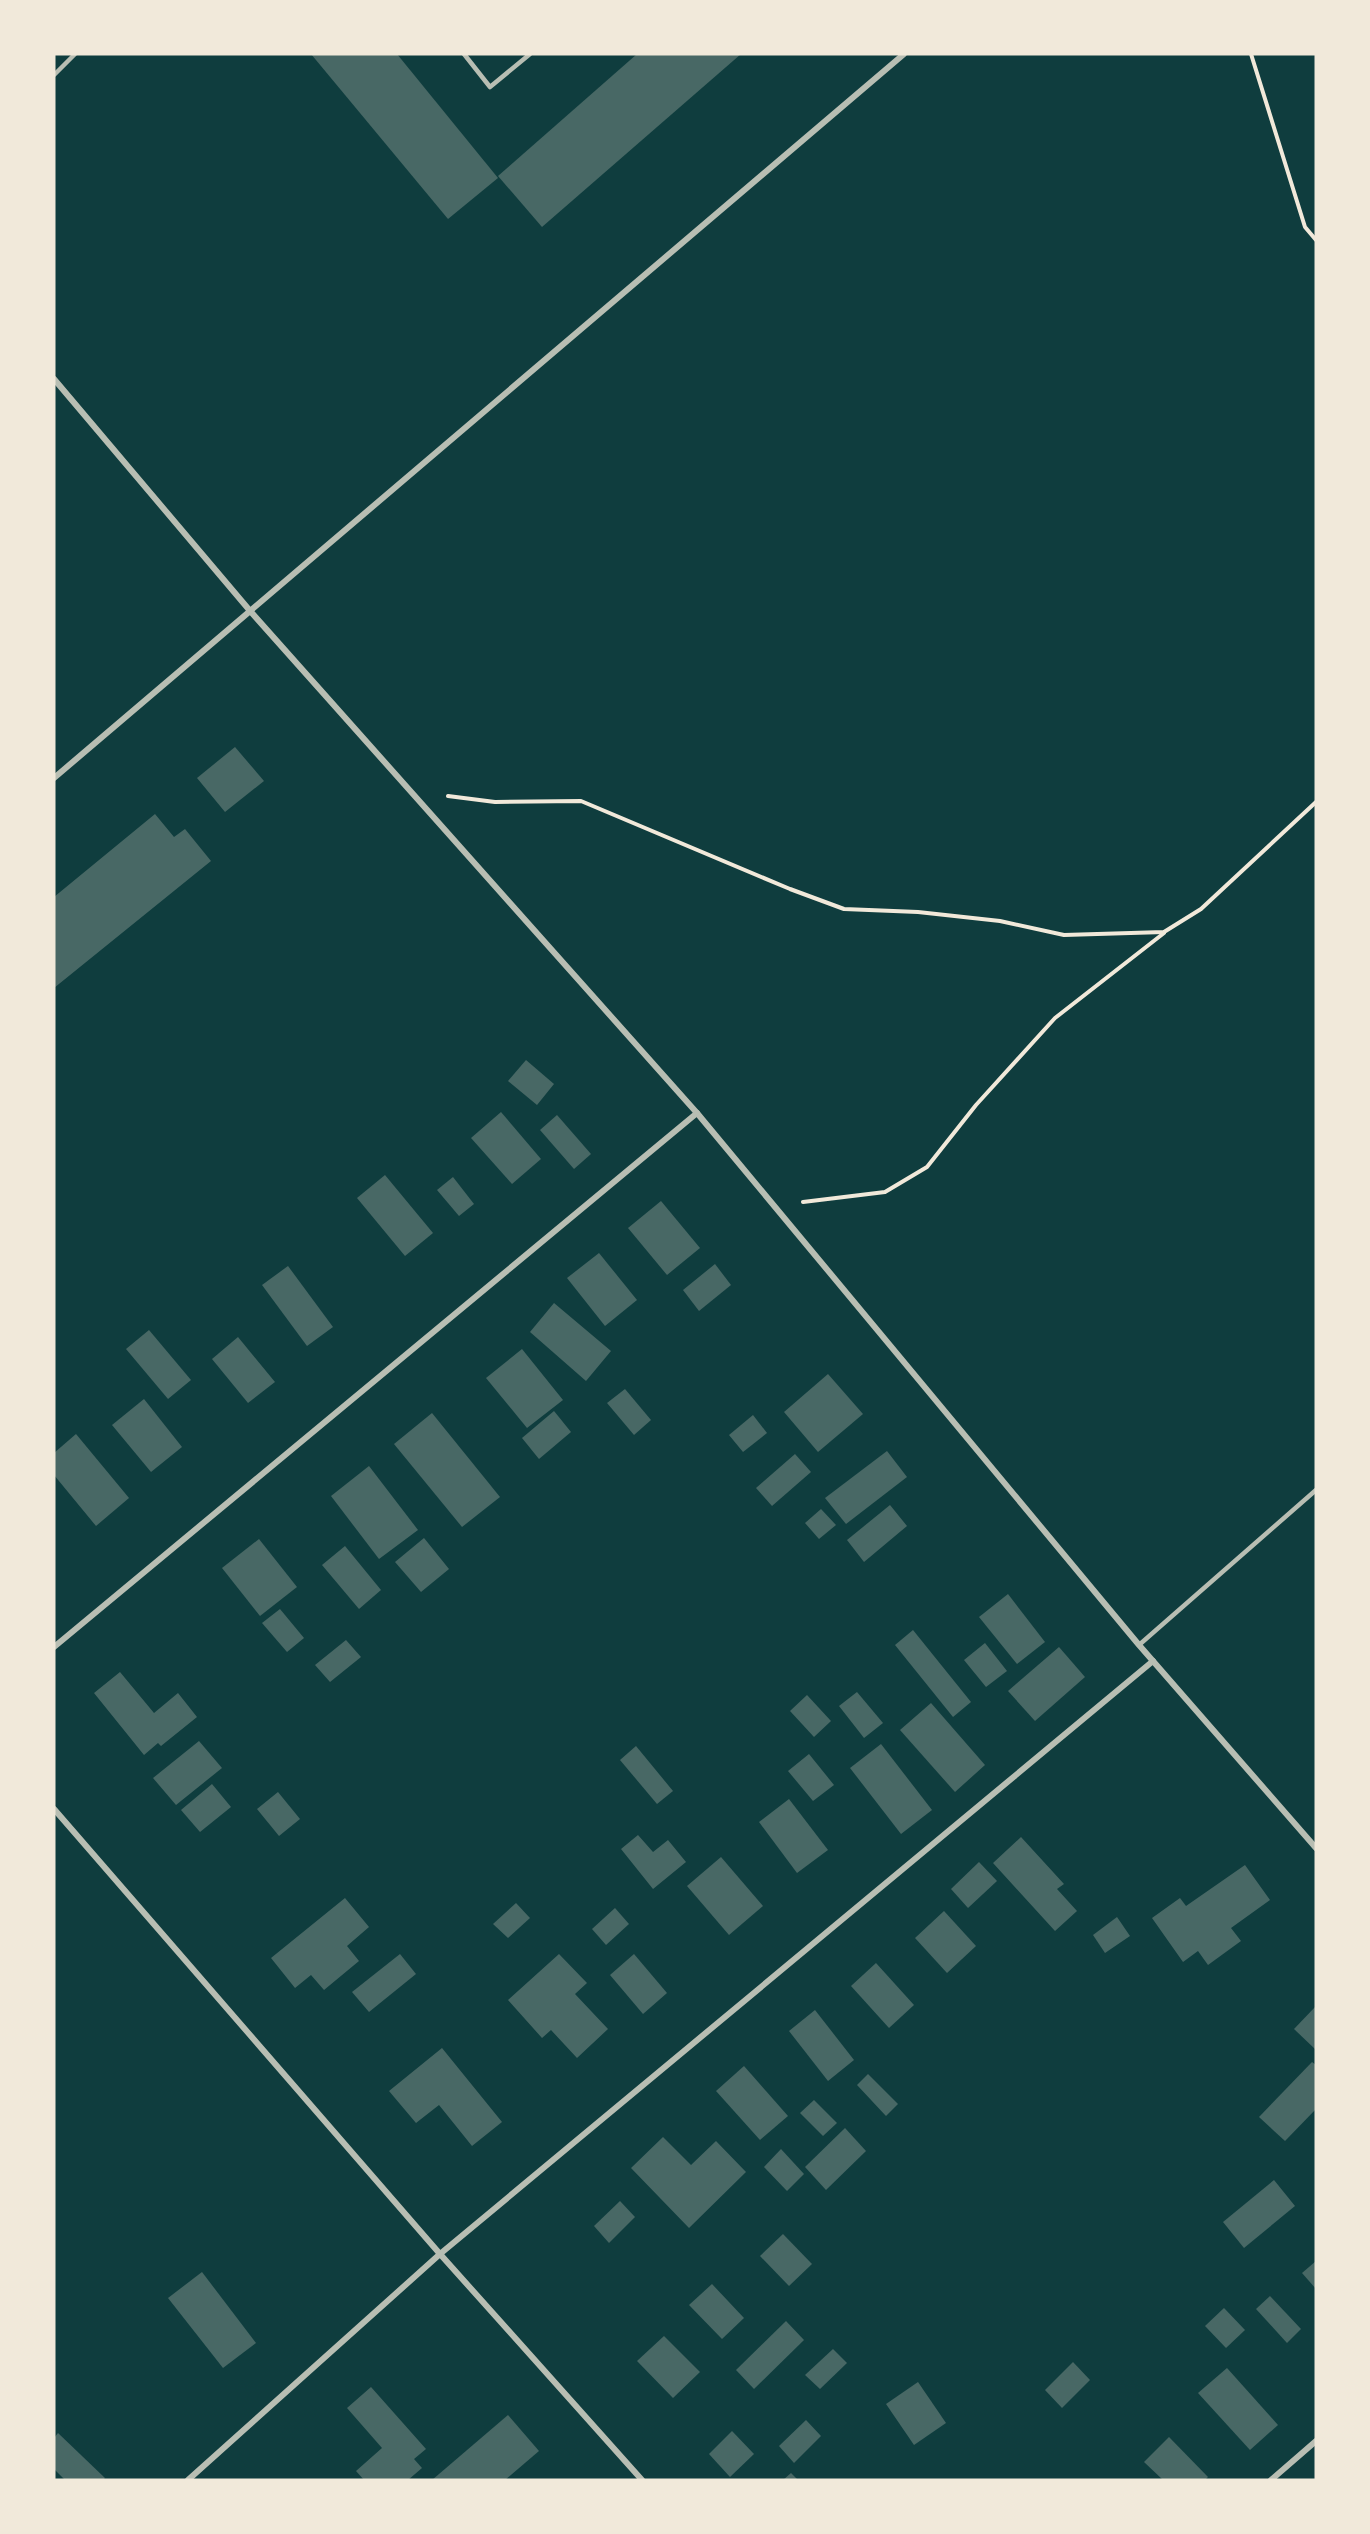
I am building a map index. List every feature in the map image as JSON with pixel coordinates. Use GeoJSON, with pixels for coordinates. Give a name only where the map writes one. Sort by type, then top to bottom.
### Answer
{"type":"FeatureCollection","features":[{"type":"Feature","properties":{"kind":"street"},"geometry":{"type":"LineString","coordinates":[[54,778],[904,54]]}},
{"type":"Feature","properties":{"kind":"street"},"geometry":{"type":"LineString","coordinates":[[54,380],[251,612],[697,1113],[1139,1645],[1316,1848]]}},
{"type":"Feature","properties":{"kind":"street"},"geometry":{"type":"LineString","coordinates":[[54,1647],[697,1113]]}},
{"type":"Feature","properties":{"kind":"street"},"geometry":{"type":"LineString","coordinates":[[188,2480],[440,2254],[1153,1661]]}},
{"type":"Feature","properties":{"kind":"street"},"geometry":{"type":"LineString","coordinates":[[54,1809],[440,2254],[642,2480]]}},
{"type":"Feature","properties":{"kind":"street"},"geometry":{"type":"LineString","coordinates":[[1271,2480],[1316,2440]]}},
{"type":"Feature","properties":{"kind":"lane"},"geometry":{"type":"LineString","coordinates":[[54,75],[75,54]]}},
{"type":"Feature","properties":{"kind":"lane"},"geometry":{"type":"LineString","coordinates":[[464,54],[490,87],[530,54]]}},
{"type":"Feature","properties":{"kind":"lane"},"geometry":{"type":"LineString","coordinates":[[1139,1645],[1316,1490]]}},
{"type":"Feature","properties":{"kind":"path"},"geometry":{"type":"LineString","coordinates":[[1251,54],[1305,227],[1316,240]]}},
{"type":"Feature","properties":{"kind":"path"},"geometry":{"type":"LineString","coordinates":[[410,792],[495,802],[581,801],[844,909],[918,912],[1000,921],[1064,935],[1164,932]]}},
{"type":"Feature","properties":{"kind":"path"},"geometry":{"type":"LineString","coordinates":[[773,1206],[885,1192],[927,1167],[976,1105],[1054,1018],[1164,932],[1201,909],[1316,802]]}},
{"type":"Feature","properties":{"kind":"building"},"geometry":{"type":"Polygon","coordinates":[[[311,54],[397,54],[498,178],[448,219],[311,54]]]}},
{"type":"Feature","properties":{"kind":"building"},"geometry":{"type":"Polygon","coordinates":[[[637,54],[741,54],[542,227],[498,176],[637,54]]]}},
{"type":"Feature","properties":{"kind":"building"},"geometry":{"type":"Polygon","coordinates":[[[235,747],[264,781],[225,812],[197,778],[235,747]]]}},
{"type":"Feature","properties":{"kind":"building"},"geometry":{"type":"Polygon","coordinates":[[[155,814],[174,837],[185,829],[211,861],[54,988],[54,897],[155,814]]]}},
{"type":"Feature","properties":{"kind":"building"},"geometry":{"type":"Polygon","coordinates":[[[526,1060],[554,1084],[537,1105],[508,1081],[526,1060]]]}},
{"type":"Feature","properties":{"kind":"building"},"geometry":{"type":"Polygon","coordinates":[[[501,1112],[541,1159],[512,1184],[471,1138],[501,1112]]]}},
{"type":"Feature","properties":{"kind":"building"},"geometry":{"type":"Polygon","coordinates":[[[557,1115],[591,1154],[574,1169],[540,1130],[557,1115]]]}},
{"type":"Feature","properties":{"kind":"building"},"geometry":{"type":"Polygon","coordinates":[[[385,1175],[433,1233],[405,1256],[357,1198],[385,1175]]]}},
{"type":"Feature","properties":{"kind":"building"},"geometry":{"type":"Polygon","coordinates":[[[453,1177],[474,1204],[459,1216],[437,1190],[453,1177]]]}},
{"type":"Feature","properties":{"kind":"building"},"geometry":{"type":"Polygon","coordinates":[[[661,1201],[700,1248],[667,1275],[628,1228],[661,1201]]]}},
{"type":"Feature","properties":{"kind":"building"},"geometry":{"type":"Polygon","coordinates":[[[599,1253],[637,1300],[605,1326],[567,1278],[599,1253]]]}},
{"type":"Feature","properties":{"kind":"building"},"geometry":{"type":"Polygon","coordinates":[[[715,1264],[731,1285],[699,1311],[683,1290],[715,1264]]]}},
{"type":"Feature","properties":{"kind":"building"},"geometry":{"type":"Polygon","coordinates":[[[288,1266],[333,1327],[307,1346],[262,1285],[288,1266]]]}},
{"type":"Feature","properties":{"kind":"building"},"geometry":{"type":"Polygon","coordinates":[[[554,1303],[611,1351],[586,1381],[530,1332],[554,1303]]]}},
{"type":"Feature","properties":{"kind":"building"},"geometry":{"type":"Polygon","coordinates":[[[149,1330],[191,1380],[168,1399],[126,1349],[149,1330]]]}},
{"type":"Feature","properties":{"kind":"building"},"geometry":{"type":"Polygon","coordinates":[[[238,1337],[275,1382],[248,1403],[212,1359],[238,1337]]]}},
{"type":"Feature","properties":{"kind":"building"},"geometry":{"type":"Polygon","coordinates":[[[522,1349],[563,1400],[527,1428],[486,1378],[522,1349]]]}},
{"type":"Feature","properties":{"kind":"building"},"geometry":{"type":"Polygon","coordinates":[[[828,1374],[863,1414],[818,1452],[784,1412],[828,1374]]]}},
{"type":"Feature","properties":{"kind":"building"},"geometry":{"type":"Polygon","coordinates":[[[625,1389],[651,1420],[634,1435],[607,1403],[625,1389]]]}},
{"type":"Feature","properties":{"kind":"building"},"geometry":{"type":"Polygon","coordinates":[[[144,1399],[182,1447],[151,1472],[112,1425],[144,1399]]]}},
{"type":"Feature","properties":{"kind":"building"},"geometry":{"type":"Polygon","coordinates":[[[554,1411],[571,1432],[539,1459],[522,1438],[554,1411]]]}},
{"type":"Feature","properties":{"kind":"building"},"geometry":{"type":"Polygon","coordinates":[[[432,1413],[500,1497],[462,1527],[394,1444],[432,1413]]]}},
{"type":"Feature","properties":{"kind":"building"},"geometry":{"type":"Polygon","coordinates":[[[753,1415],[767,1433],[743,1452],[729,1435],[753,1415]]]}},
{"type":"Feature","properties":{"kind":"building"},"geometry":{"type":"Polygon","coordinates":[[[76,1434],[129,1498],[96,1526],[54,1475],[54,1453],[76,1434]]]}},
{"type":"Feature","properties":{"kind":"building"},"geometry":{"type":"Polygon","coordinates":[[[887,1451],[907,1477],[846,1524],[825,1498],[887,1451]]]}},
{"type":"Feature","properties":{"kind":"building"},"geometry":{"type":"Polygon","coordinates":[[[795,1454],[811,1472],[772,1506],[756,1488],[795,1454]]]}},
{"type":"Feature","properties":{"kind":"building"},"geometry":{"type":"Polygon","coordinates":[[[369,1466],[418,1530],[379,1559],[331,1496],[369,1466]]]}},
{"type":"Feature","properties":{"kind":"building"},"geometry":{"type":"Polygon","coordinates":[[[890,1505],[907,1526],[864,1562],[847,1540],[890,1505]]]}},
{"type":"Feature","properties":{"kind":"building"},"geometry":{"type":"Polygon","coordinates":[[[821,1509],[836,1525],[819,1539],[805,1523],[821,1509]]]}},
{"type":"Feature","properties":{"kind":"building"},"geometry":{"type":"Polygon","coordinates":[[[424,1538],[449,1569],[421,1592],[395,1562],[424,1538]]]}},
{"type":"Feature","properties":{"kind":"building"},"geometry":{"type":"Polygon","coordinates":[[[259,1539],[297,1587],[260,1616],[222,1568],[259,1539]]]}},
{"type":"Feature","properties":{"kind":"building"},"geometry":{"type":"Polygon","coordinates":[[[345,1546],[381,1590],[359,1609],[322,1565],[345,1546]]]}},
{"type":"Feature","properties":{"kind":"building"},"geometry":{"type":"Polygon","coordinates":[[[1008,1594],[1045,1642],[1017,1664],[979,1617],[1008,1594]]]}},
{"type":"Feature","properties":{"kind":"building"},"geometry":{"type":"Polygon","coordinates":[[[280,1609],[304,1638],[287,1652],[262,1623],[280,1609]]]}},
{"type":"Feature","properties":{"kind":"building"},"geometry":{"type":"Polygon","coordinates":[[[913,1630],[971,1702],[953,1717],[895,1645],[913,1630]]]}},
{"type":"Feature","properties":{"kind":"building"},"geometry":{"type":"Polygon","coordinates":[[[346,1640],[361,1657],[330,1682],[315,1665],[346,1640]]]}},
{"type":"Feature","properties":{"kind":"building"},"geometry":{"type":"Polygon","coordinates":[[[985,1643],[1007,1671],[986,1687],[964,1660],[985,1643]]]}},
{"type":"Feature","properties":{"kind":"building"},"geometry":{"type":"Polygon","coordinates":[[[1059,1647],[1085,1677],[1035,1721],[1008,1691],[1059,1647]]]}},
{"type":"Feature","properties":{"kind":"building"},"geometry":{"type":"Polygon","coordinates":[[[120,1672],[154,1713],[178,1693],[197,1717],[161,1746],[158,1743],[144,1755],[94,1693],[120,1672]]]}},
{"type":"Feature","properties":{"kind":"building"},"geometry":{"type":"Polygon","coordinates":[[[857,1692],[883,1723],[864,1738],[839,1706],[857,1692]]]}},
{"type":"Feature","properties":{"kind":"building"},"geometry":{"type":"Polygon","coordinates":[[[807,1695],[831,1721],[814,1737],[790,1711],[807,1695]]]}},
{"type":"Feature","properties":{"kind":"building"},"geometry":{"type":"Polygon","coordinates":[[[931,1703],[985,1765],[955,1792],[900,1730],[931,1703]]]}},
{"type":"Feature","properties":{"kind":"building"},"geometry":{"type":"Polygon","coordinates":[[[199,1741],[222,1768],[176,1805],[153,1778],[199,1741]]]}},
{"type":"Feature","properties":{"kind":"building"},"geometry":{"type":"Polygon","coordinates":[[[881,1744],[932,1810],[901,1834],[850,1768],[881,1744]]]}},
{"type":"Feature","properties":{"kind":"building"},"geometry":{"type":"Polygon","coordinates":[[[636,1746],[673,1791],[657,1804],[620,1760],[636,1746]]]}},
{"type":"Feature","properties":{"kind":"building"},"geometry":{"type":"Polygon","coordinates":[[[809,1754],[834,1785],[813,1801],[788,1771],[809,1754]]]}},
{"type":"Feature","properties":{"kind":"building"},"geometry":{"type":"Polygon","coordinates":[[[212,1784],[231,1807],[200,1832],[181,1810],[212,1784]]]}},
{"type":"Feature","properties":{"kind":"building"},"geometry":{"type":"Polygon","coordinates":[[[278,1792],[300,1819],[279,1836],[257,1809],[278,1792]]]}},
{"type":"Feature","properties":{"kind":"building"},"geometry":{"type":"Polygon","coordinates":[[[789,1799],[828,1850],[797,1873],[759,1822],[789,1799]]]}},
{"type":"Feature","properties":{"kind":"building"},"geometry":{"type":"Polygon","coordinates":[[[638,1835],[653,1852],[668,1840],[686,1862],[653,1889],[621,1849],[638,1835]]]}},
{"type":"Feature","properties":{"kind":"building"},"geometry":{"type":"Polygon","coordinates":[[[1021,1837],[1064,1884],[1057,1889],[1077,1911],[1055,1931],[993,1863],[1021,1837]]]}},
{"type":"Feature","properties":{"kind":"building"},"geometry":{"type":"Polygon","coordinates":[[[721,1857],[763,1906],[729,1935],[687,1886],[721,1857]]]}},
{"type":"Feature","properties":{"kind":"building"},"geometry":{"type":"Polygon","coordinates":[[[979,1862],[997,1881],[968,1908],[951,1889],[979,1862]]]}},
{"type":"Feature","properties":{"kind":"building"},"geometry":{"type":"Polygon","coordinates":[[[1245,1865],[1270,1900],[1231,1928],[1241,1941],[1208,1965],[1198,1951],[1183,1962],[1152,1918],[1180,1898],[1186,1906],[1245,1865]]]}},
{"type":"Feature","properties":{"kind":"building"},"geometry":{"type":"Polygon","coordinates":[[[345,1898],[369,1927],[347,1946],[359,1961],[324,1990],[311,1975],[295,1988],[271,1958],[345,1898]]]}},
{"type":"Feature","properties":{"kind":"building"},"geometry":{"type":"Polygon","coordinates":[[[516,1903],[530,1918],[508,1938],[493,1924],[516,1903]]]}},
{"type":"Feature","properties":{"kind":"building"},"geometry":{"type":"Polygon","coordinates":[[[615,1908],[629,1924],[606,1945],[592,1929],[615,1908]]]}},
{"type":"Feature","properties":{"kind":"building"},"geometry":{"type":"Polygon","coordinates":[[[944,1911],[976,1946],[947,1973],[915,1938],[944,1911]]]}},
{"type":"Feature","properties":{"kind":"building"},"geometry":{"type":"Polygon","coordinates":[[[1117,1917],[1130,1936],[1105,1953],[1093,1935],[1117,1917]]]}},
{"type":"Feature","properties":{"kind":"building"},"geometry":{"type":"Polygon","coordinates":[[[400,1954],[416,1974],[369,2012],[352,1992],[400,1954]]]}},
{"type":"Feature","properties":{"kind":"building"},"geometry":{"type":"Polygon","coordinates":[[[559,1954],[587,1983],[575,1994],[608,2029],[577,2058],[551,2030],[542,2038],[508,2000],[559,1954]]]}},
{"type":"Feature","properties":{"kind":"building"},"geometry":{"type":"Polygon","coordinates":[[[634,1954],[667,1993],[643,2014],[610,1975],[634,1954]]]}},
{"type":"Feature","properties":{"kind":"building"},"geometry":{"type":"Polygon","coordinates":[[[876,1963],[914,2005],[889,2028],[851,1986],[876,1963]]]}},
{"type":"Feature","properties":{"kind":"building"},"geometry":{"type":"Polygon","coordinates":[[[1316,2006],[1316,2050],[1294,2029],[1316,2006]]]}},
{"type":"Feature","properties":{"kind":"building"},"geometry":{"type":"Polygon","coordinates":[[[815,2010],[854,2060],[828,2081],[789,2031],[815,2010]]]}},
{"type":"Feature","properties":{"kind":"building"},"geometry":{"type":"Polygon","coordinates":[[[442,2048],[502,2122],[472,2146],[439,2105],[416,2123],[389,2091],[442,2048]]]}},
{"type":"Feature","properties":{"kind":"building"},"geometry":{"type":"Polygon","coordinates":[[[1312,2062],[1316,2065],[1316,2109],[1285,2141],[1259,2117],[1312,2062]]]}},
{"type":"Feature","properties":{"kind":"building"},"geometry":{"type":"Polygon","coordinates":[[[744,2066],[788,2116],[760,2140],[716,2091],[744,2066]]]}},
{"type":"Feature","properties":{"kind":"building"},"geometry":{"type":"Polygon","coordinates":[[[868,2074],[898,2104],[886,2116],[857,2085],[868,2074]]]}},
{"type":"Feature","properties":{"kind":"building"},"geometry":{"type":"Polygon","coordinates":[[[814,2100],[837,2123],[823,2136],[800,2113],[814,2100]]]}},
{"type":"Feature","properties":{"kind":"building"},"geometry":{"type":"Polygon","coordinates":[[[845,2128],[866,2151],[826,2190],[805,2167],[845,2128]]]}},
{"type":"Feature","properties":{"kind":"building"},"geometry":{"type":"Polygon","coordinates":[[[663,2137],[691,2165],[716,2141],[746,2172],[689,2228],[631,2168],[663,2137]]]}},
{"type":"Feature","properties":{"kind":"building"},"geometry":{"type":"Polygon","coordinates":[[[781,2149],[804,2174],[787,2191],[764,2167],[781,2149]]]}},
{"type":"Feature","properties":{"kind":"building"},"geometry":{"type":"Polygon","coordinates":[[[1274,2180],[1295,2206],[1244,2248],[1223,2222],[1274,2180]]]}},
{"type":"Feature","properties":{"kind":"building"},"geometry":{"type":"Polygon","coordinates":[[[620,2201],[635,2217],[609,2243],[594,2226],[620,2201]]]}},
{"type":"Feature","properties":{"kind":"building"},"geometry":{"type":"Polygon","coordinates":[[[783,2234],[812,2264],[789,2286],[760,2256],[783,2234]]]}},
{"type":"Feature","properties":{"kind":"building"},"geometry":{"type":"Polygon","coordinates":[[[1316,2261],[1316,2289],[1302,2273],[1316,2261]]]}},
{"type":"Feature","properties":{"kind":"building"},"geometry":{"type":"Polygon","coordinates":[[[202,2272],[256,2343],[223,2368],[168,2298],[202,2272]]]}},
{"type":"Feature","properties":{"kind":"building"},"geometry":{"type":"Polygon","coordinates":[[[712,2284],[744,2318],[722,2339],[689,2305],[712,2284]]]}},
{"type":"Feature","properties":{"kind":"building"},"geometry":{"type":"Polygon","coordinates":[[[1270,2296],[1301,2329],[1287,2343],[1256,2309],[1270,2296]]]}},
{"type":"Feature","properties":{"kind":"building"},"geometry":{"type":"Polygon","coordinates":[[[1224,2308],[1245,2330],[1226,2348],[1205,2326],[1224,2308]]]}},
{"type":"Feature","properties":{"kind":"building"},"geometry":{"type":"Polygon","coordinates":[[[786,2321],[804,2340],[754,2389],[736,2370],[786,2321]]]}},
{"type":"Feature","properties":{"kind":"building"},"geometry":{"type":"Polygon","coordinates":[[[664,2336],[700,2372],[673,2398],[637,2361],[664,2336]]]}},
{"type":"Feature","properties":{"kind":"building"},"geometry":{"type":"Polygon","coordinates":[[[833,2349],[847,2363],[820,2389],[805,2375],[833,2349]]]}},
{"type":"Feature","properties":{"kind":"building"},"geometry":{"type":"Polygon","coordinates":[[[1073,2362],[1090,2380],[1062,2408],[1045,2390],[1073,2362]]]}},
{"type":"Feature","properties":{"kind":"building"},"geometry":{"type":"Polygon","coordinates":[[[1227,2368],[1278,2425],[1250,2450],[1198,2393],[1227,2368]]]}},
{"type":"Feature","properties":{"kind":"building"},"geometry":{"type":"Polygon","coordinates":[[[918,2382],[946,2423],[914,2445],[886,2404],[918,2382]]]}},
{"type":"Feature","properties":{"kind":"building"},"geometry":{"type":"Polygon","coordinates":[[[371,2387],[426,2449],[414,2459],[422,2468],[408,2480],[364,2480],[356,2471],[382,2448],[347,2408],[371,2387]]]}},
{"type":"Feature","properties":{"kind":"building"},"geometry":{"type":"Polygon","coordinates":[[[508,2415],[539,2451],[505,2480],[432,2480],[508,2415]]]}},
{"type":"Feature","properties":{"kind":"building"},"geometry":{"type":"Polygon","coordinates":[[[806,2420],[821,2436],[794,2463],[779,2446],[806,2420]]]}},
{"type":"Feature","properties":{"kind":"building"},"geometry":{"type":"Polygon","coordinates":[[[732,2431],[754,2454],[730,2477],[709,2454],[732,2431]]]}},
{"type":"Feature","properties":{"kind":"building"},"geometry":{"type":"Polygon","coordinates":[[[58,2433],[105,2478],[103,2480],[65,2480],[54,2469],[54,2438],[58,2433]]]}},
{"type":"Feature","properties":{"kind":"building"},"geometry":{"type":"Polygon","coordinates":[[[1169,2437],[1208,2477],[1205,2480],[1163,2480],[1144,2462],[1169,2437]]]}},
{"type":"Feature","properties":{"kind":"building"},"geometry":{"type":"Polygon","coordinates":[[[791,2473],[798,2480],[783,2480],[791,2473]]]}}]}
